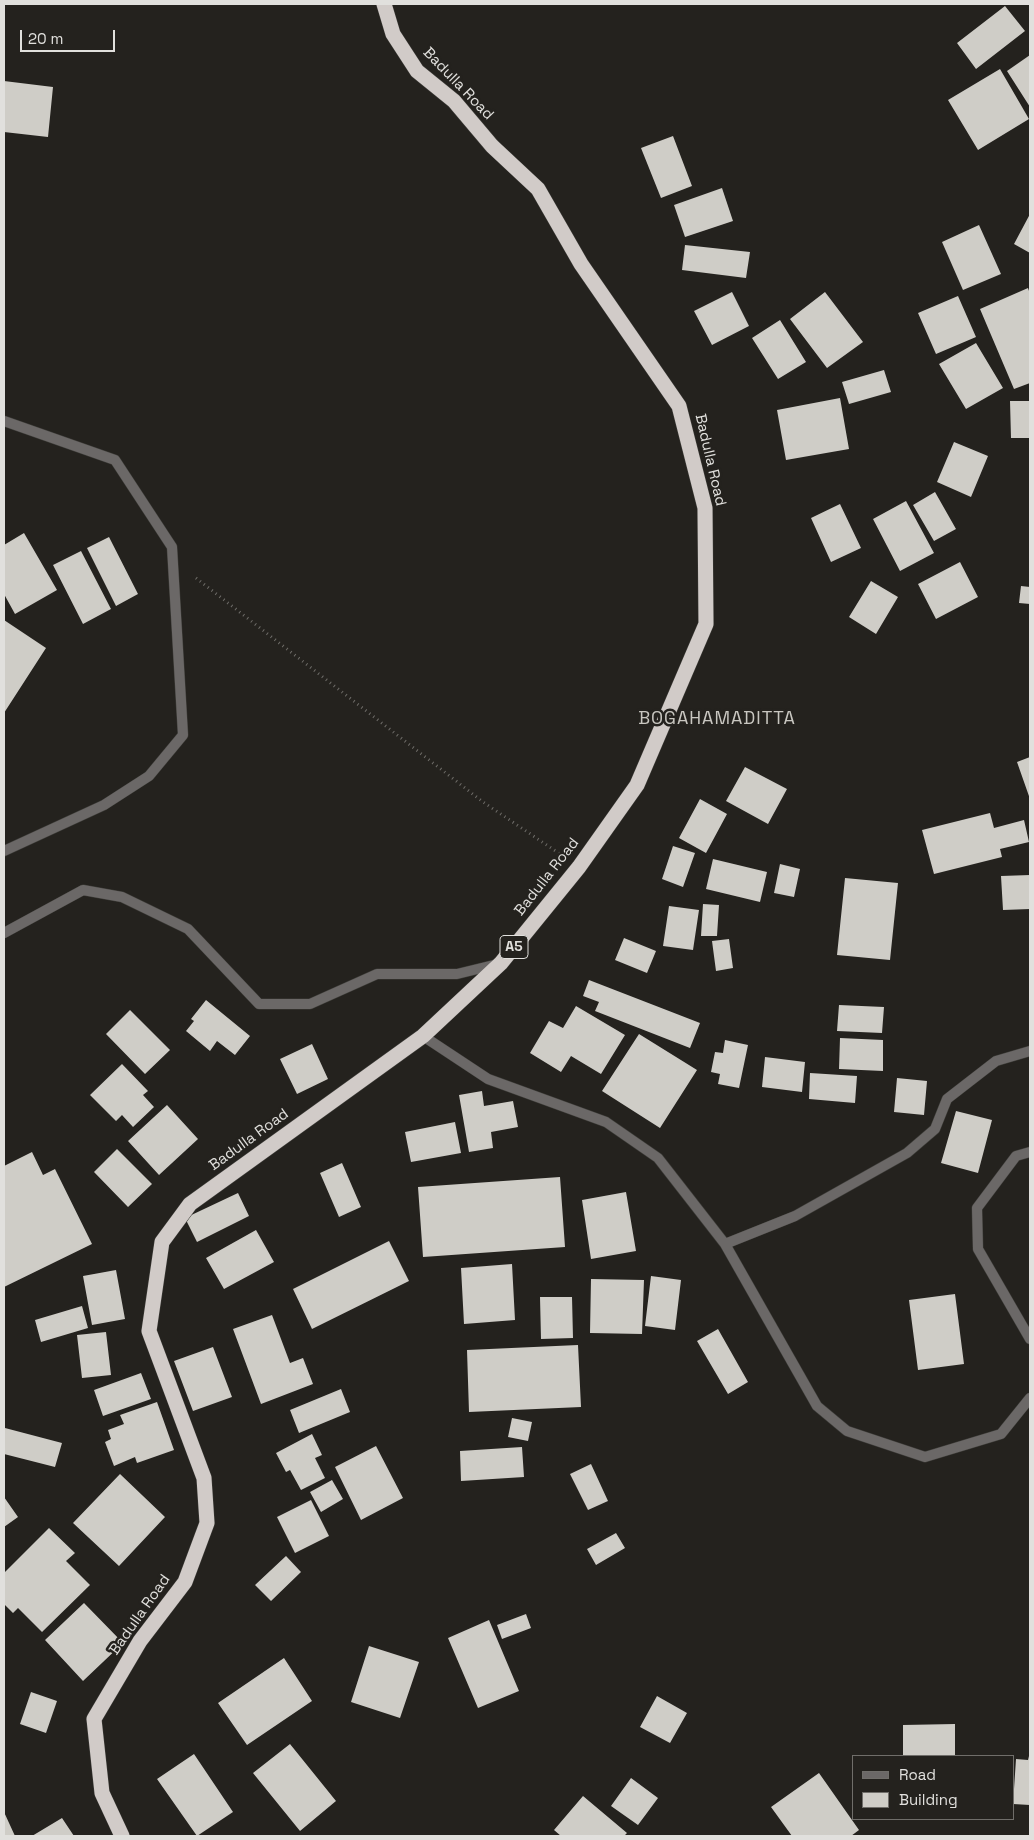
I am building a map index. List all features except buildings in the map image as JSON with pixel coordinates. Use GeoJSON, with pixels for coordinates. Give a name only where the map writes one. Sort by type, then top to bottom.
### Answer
{"type":"FeatureCollection","features":[{"type":"Feature","properties":{"kind":"highway","name":"Badulla Road"},"geometry":{"type":"LineString","coordinates":[[122,1836],[102,1793],[94,1720],[140,1641],[185,1582],[207,1523],[204,1478],[149,1331],[162,1242],[190,1204],[423,1036],[501,963],[579,866],[637,785],[706,624],[705,508],[679,406],[581,264],[538,189],[492,146],[454,101],[417,71],[393,34],[384,4]]}},
{"type":"Feature","properties":{"kind":"street"},"geometry":{"type":"LineString","coordinates":[[4,421],[116,460],[172,547],[183,735],[149,776],[104,805],[4,850]]}},
{"type":"Feature","properties":{"kind":"street"},"geometry":{"type":"LineString","coordinates":[[4,934],[83,890],[122,897],[188,929],[259,1004],[310,1004],[377,974],[458,974],[501,963]]}},
{"type":"Feature","properties":{"kind":"street"},"geometry":{"type":"LineString","coordinates":[[423,1036],[488,1078],[606,1122],[658,1158],[725,1244],[817,1406],[847,1431],[925,1457],[1001,1434],[1030,1398]]}},
{"type":"Feature","properties":{"kind":"street"},"geometry":{"type":"LineString","coordinates":[[725,1244],[794,1216],[907,1153],[935,1129],[947,1099],[996,1061],[1030,1051]]}},
{"type":"Feature","properties":{"kind":"street"},"geometry":{"type":"LineString","coordinates":[[1030,1152],[1016,1156],[977,1208],[977,1217],[978,1249],[1030,1339]]}},
{"type":"Feature","properties":{"kind":"path"},"geometry":{"type":"LineString","coordinates":[[172,547],[191,575],[483,802],[579,866]]}},
{"type":"Feature","properties":{"kind":"district","name":"BOGAHAMADITTA"},"geometry":{"type":"Point","coordinates":[717,719]}}]}
